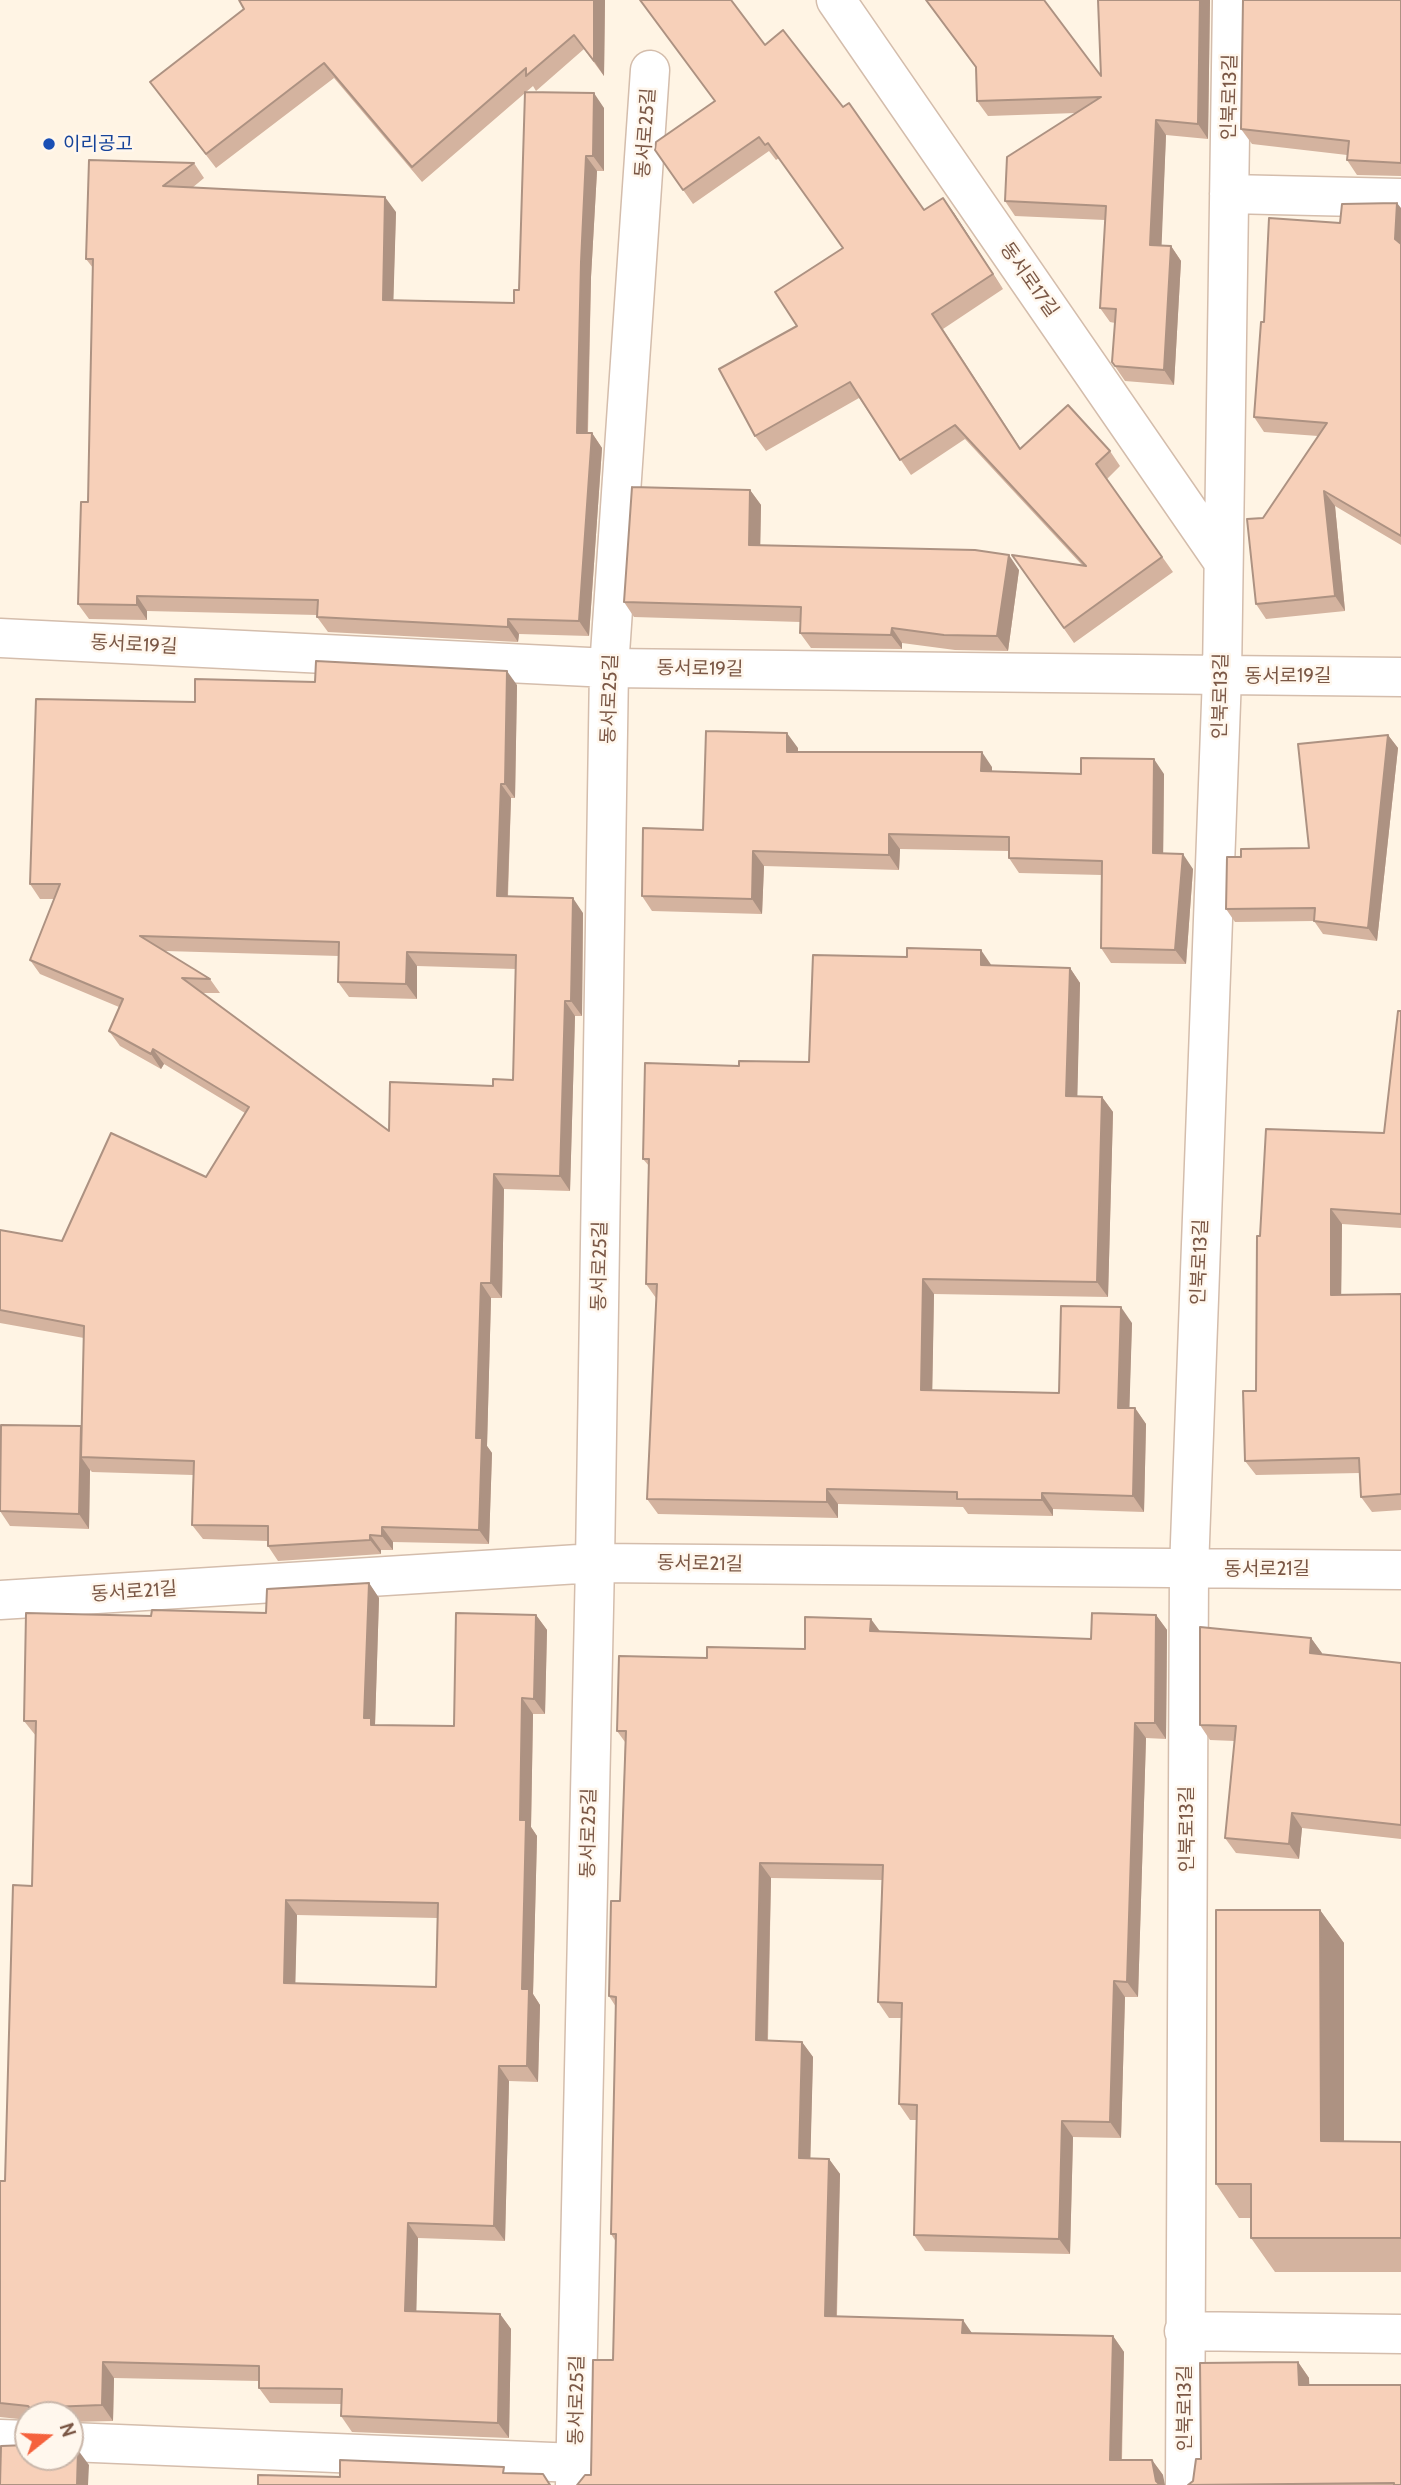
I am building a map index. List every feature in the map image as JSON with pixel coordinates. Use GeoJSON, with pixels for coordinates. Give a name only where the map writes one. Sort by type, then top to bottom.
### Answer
{"type":"FeatureCollection","features":[{"type":"Feature","properties":{"kind":"street","name":"동서로17길"},"geometry":{"type":"LineString","coordinates":[[836,0],[1222,560]]}},
{"type":"Feature","properties":{"kind":"street","name":"인북로13길"},"geometry":{"type":"LineString","coordinates":[[1185,2485],[1189,1569],[1222,676],[1231,0]]}},
{"type":"Feature","properties":{"kind":"street","name":"동서로25길"},"geometry":{"type":"LineString","coordinates":[[84,2443],[576,2474],[610,668],[650,70]]}},
{"type":"Feature","properties":{"kind":"street"},"geometry":{"type":"LineString","coordinates":[[1228,194],[1401,198]]}},
{"type":"Feature","properties":{"kind":"street","name":"동서로19길"},"geometry":{"type":"LineString","coordinates":[[0,638],[610,668],[1401,677]]}},
{"type":"Feature","properties":{"kind":"street","name":"동서로21길"},"geometry":{"type":"LineString","coordinates":[[0,1600],[595,1563],[1401,1570]]}},
{"type":"Feature","properties":{"kind":"street"},"geometry":{"type":"LineString","coordinates":[[1184,2331],[1401,2334]]}},
{"type":"Feature","properties":{"kind":"building"},"geometry":{"type":"Polygon","coordinates":[[[239,0],[594,0],[594,61],[574,35],[526,76],[526,68],[412,167],[324,63],[206,154],[150,82],[244,9],[239,0]]]}},
{"type":"Feature","properties":{"kind":"building"},"geometry":{"type":"Polygon","coordinates":[[[640,0],[731,0],[765,45],[783,30],[843,107],[849,103],[924,210],[943,198],[993,274],[932,314],[1020,449],[1068,405],[1110,451],[1096,464],[1162,557],[1064,628],[1012,555],[1086,566],[955,425],[900,460],[850,382],[755,436],[719,369],[797,326],[775,292],[843,248],[768,143],[765,145],[759,137],[683,190],[655,150],[656,142],[715,101],[640,0]]]}},
{"type":"Feature","properties":{"kind":"building"},"geometry":{"type":"Polygon","coordinates":[[[926,0],[1044,0],[1101,76],[1098,0],[1200,0],[1198,124],[1156,120],[1150,245],[1171,246],[1164,370],[1115,366],[1112,362],[1116,309],[1100,308],[1106,206],[1005,201],[1007,157],[1101,97],[977,101],[976,67],[926,0]]]}},
{"type":"Feature","properties":{"kind":"building"},"geometry":{"type":"Polygon","coordinates":[[[1243,0],[1401,0],[1401,163],[1347,160],[1349,141],[1241,129],[1243,0]]]}},
{"type":"Feature","properties":{"kind":"building"},"geometry":{"type":"Polygon","coordinates":[[[525,92],[594,93],[593,156],[586,156],[581,262],[577,433],[592,433],[579,621],[508,619],[508,627],[317,617],[318,600],[137,596],[137,605],[78,604],[81,502],[88,502],[93,259],[86,259],[89,160],[194,163],[163,186],[385,197],[383,300],[514,303],[514,290],[519,290],[525,92]]]}},
{"type":"Feature","properties":{"kind":"building"},"geometry":{"type":"Polygon","coordinates":[[[1397,203],[1395,239],[1401,244],[1401,536],[1324,491],[1335,596],[1256,604],[1247,519],[1263,518],[1327,423],[1254,417],[1261,322],[1264,322],[1269,218],[1340,223],[1342,204],[1397,203]]]}},
{"type":"Feature","properties":{"kind":"building"},"geometry":{"type":"Polygon","coordinates":[[[632,487],[750,490],[749,545],[975,550],[1009,555],[997,636],[944,635],[892,628],[891,635],[800,633],[801,607],[624,602],[632,487]]]}},
{"type":"Feature","properties":{"kind":"building"},"geometry":{"type":"Polygon","coordinates":[[[316,661],[507,671],[505,784],[501,784],[497,896],[573,898],[571,1001],[565,1001],[560,1176],[494,1174],[491,1283],[481,1283],[476,1438],[482,1438],[479,1530],[382,1527],[382,1536],[370,1535],[370,1540],[268,1546],[268,1526],[192,1525],[194,1461],[81,1457],[84,1326],[0,1310],[0,1230],[62,1241],[111,1133],[206,1177],[249,1107],[153,1049],[151,1054],[109,1031],[123,999],[30,960],[60,884],[30,884],[36,699],[195,702],[195,679],[315,682],[316,661]],[[140,936],[210,979],[182,978],[389,1131],[390,1082],[493,1086],[493,1079],[513,1080],[516,955],[407,952],[406,984],[338,982],[339,942],[140,936]]]}},
{"type":"Feature","properties":{"kind":"building"},"geometry":{"type":"Polygon","coordinates":[[[706,731],[787,733],[787,752],[982,752],[981,771],[1081,774],[1081,758],[1154,759],[1153,853],[1183,854],[1175,950],[1101,948],[1102,861],[1009,858],[1009,837],[889,834],[889,855],[753,851],[752,899],[642,896],[643,828],[703,830],[706,731]]]}},
{"type":"Feature","properties":{"kind":"building"},"geometry":{"type":"Polygon","coordinates":[[[1388,735],[1368,928],[1314,921],[1315,908],[1226,909],[1227,857],[1241,857],[1241,849],[1309,848],[1298,744],[1388,735]]]}},
{"type":"Feature","properties":{"kind":"building"},"geometry":{"type":"Polygon","coordinates":[[[907,948],[981,950],[981,965],[1070,968],[1066,1096],[1102,1097],[1097,1282],[923,1279],[921,1390],[1059,1393],[1061,1306],[1121,1307],[1118,1408],[1135,1408],[1133,1496],[1042,1493],[1042,1500],[957,1499],[957,1492],[827,1489],[827,1502],[647,1499],[657,1284],[646,1284],[649,1159],[643,1159],[645,1063],[739,1066],[739,1061],[809,1062],[813,955],[907,957],[907,948]]]}},
{"type":"Feature","properties":{"kind":"building"},"geometry":{"type":"Polygon","coordinates":[[[1398,1011],[1401,1011],[1401,1214],[1331,1209],[1331,1295],[1401,1294],[1401,1494],[1361,1497],[1359,1458],[1245,1461],[1243,1391],[1256,1391],[1257,1236],[1260,1236],[1266,1129],[1384,1133],[1398,1011]]]}},
{"type":"Feature","properties":{"kind":"building"},"geometry":{"type":"Polygon","coordinates":[[[1,1425],[81,1426],[79,1514],[0,1511],[1,1425]]]}},
{"type":"Feature","properties":{"kind":"building"},"geometry":{"type":"Polygon","coordinates":[[[369,1583],[364,1718],[371,1718],[371,1725],[454,1726],[456,1613],[536,1615],[534,1699],[522,1698],[520,1820],[526,1820],[522,1989],[529,1989],[527,2066],[499,2066],[494,2226],[408,2223],[405,2311],[500,2314],[498,2423],[341,2416],[342,2389],[259,2388],[259,2366],[103,2362],[102,2405],[84,2406],[84,2401],[0,2403],[0,2181],[5,2181],[13,1885],[32,1886],[36,1721],[24,1721],[26,1613],[151,1616],[152,1610],[266,1613],[267,1589],[369,1583]],[[286,1900],[284,1983],[436,1987],[438,1903],[286,1900]]]}},
{"type":"Feature","properties":{"kind":"building"},"geometry":{"type":"Polygon","coordinates":[[[1092,1613],[1156,1615],[1155,1723],[1135,1723],[1127,1982],[1114,1981],[1110,2122],[1062,2121],[1059,2239],[914,2235],[917,2105],[899,2104],[902,2003],[878,2002],[883,1865],[760,1863],[756,2040],[802,2042],[799,2158],[829,2159],[825,2316],[963,2320],[962,2333],[1113,2336],[1110,2460],[1152,2460],[1156,2481],[1160,2485],[577,2485],[585,2475],[591,2475],[593,2360],[613,2360],[616,2234],[611,2234],[616,1997],[609,1996],[611,1901],[620,1901],[626,1731],[617,1731],[619,1656],[707,1658],[707,1647],[805,1649],[805,1617],[871,1619],[870,1631],[1091,1639],[1092,1613]]]}},
{"type":"Feature","properties":{"kind":"building"},"geometry":{"type":"Polygon","coordinates":[[[1200,1627],[1311,1638],[1310,1653],[1401,1663],[1401,1825],[1292,1813],[1289,1844],[1225,1838],[1236,1726],[1200,1725],[1200,1627]]]}},
{"type":"Feature","properties":{"kind":"building"},"geometry":{"type":"Polygon","coordinates":[[[1216,1910],[1320,1910],[1321,2141],[1401,2142],[1401,2238],[1251,2238],[1251,2184],[1216,2184],[1216,1910]]]}},
{"type":"Feature","properties":{"kind":"building"},"geometry":{"type":"Polygon","coordinates":[[[1298,2362],[1299,2385],[1401,2385],[1401,2485],[1188,2485],[1193,2481],[1196,2459],[1201,2459],[1200,2363],[1298,2362]]]}},
{"type":"Feature","properties":{"kind":"building"},"geometry":{"type":"Polygon","coordinates":[[[1,2446],[14,2446],[14,2471],[77,2471],[77,2485],[0,2485],[1,2446]]]}},
{"type":"Feature","properties":{"kind":"building"},"geometry":{"type":"Polygon","coordinates":[[[340,2460],[504,2467],[503,2473],[543,2474],[550,2485],[258,2485],[258,2475],[340,2477],[340,2460]]]}},
{"type":"Feature","properties":{"kind":"place","name":"이리공고"},"geometry":{"type":"Point","coordinates":[49,144]}}]}
